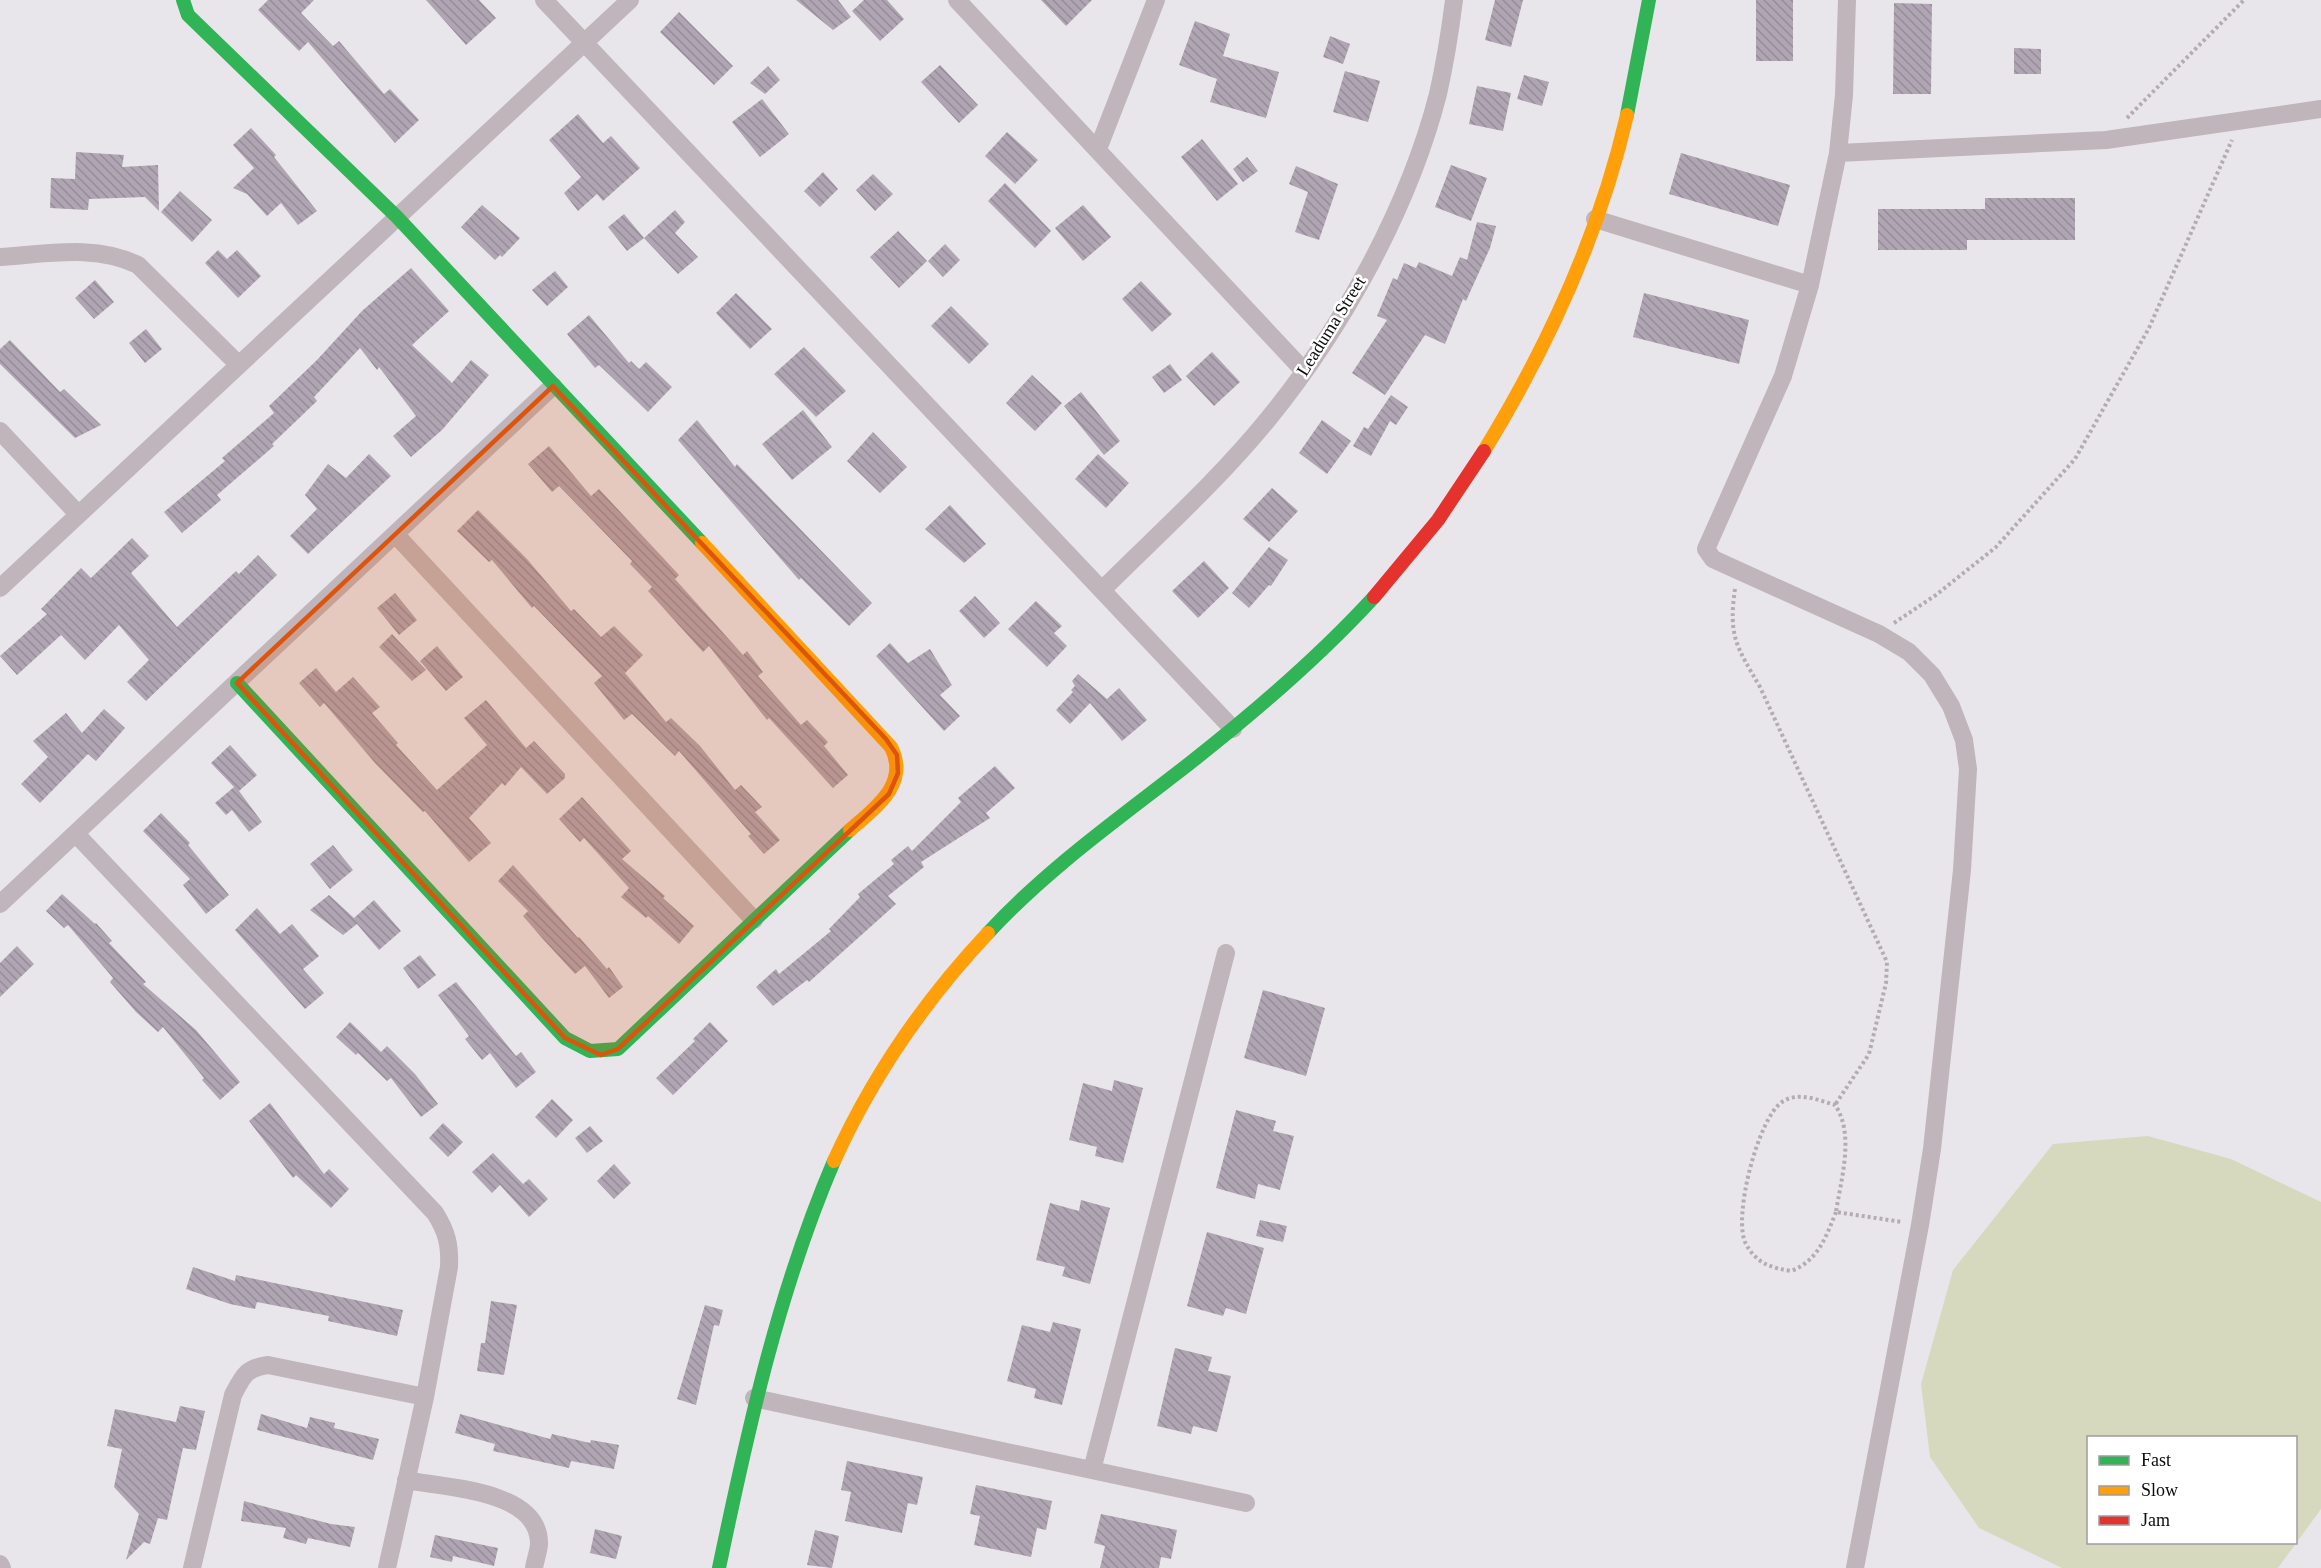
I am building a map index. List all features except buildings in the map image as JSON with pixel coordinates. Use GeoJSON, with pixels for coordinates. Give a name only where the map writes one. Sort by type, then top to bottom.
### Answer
{"type":"FeatureCollection","features":[{"type":"Feature","properties":{"kind":"street"},"geometry":{"type":"LineString","coordinates":[[183,0],[188,15],[397,217],[886,739],[897,756],[898,773],[889,794],[618,1049],[601,1054],[583,1050],[565,1038],[237,683]]}},
{"type":"Feature","properties":{"kind":"street"},"geometry":{"type":"LineString","coordinates":[[544,0],[1233,729]]}},
{"type":"Feature","properties":{"kind":"street"},"geometry":{"type":"LineString","coordinates":[[0,588],[630,0]]}},
{"type":"Feature","properties":{"kind":"street"},"geometry":{"type":"LineString","coordinates":[[957,0],[1304,371]]}},
{"type":"Feature","properties":{"kind":"street"},"geometry":{"type":"LineString","coordinates":[[1098,149],[1155,0]]}},
{"type":"Feature","properties":{"kind":"street","name":"Leaduma Street"},"geometry":{"type":"LineString","coordinates":[[1102,590],[1236,457],[1304,371],[1350,300],[1378,247],[1418,155],[1437,95],[1454,0]]}},
{"type":"Feature","properties":{"kind":"street"},"geometry":{"type":"LineString","coordinates":[[719,1568],[754,1398],[776,1312],[805,1228],[835,1156],[872,1088],[934,996],[994,925],[1045,875],[1107,824],[1233,729],[1311,661],[1387,584],[1439,519],[1485,450],[1516,396],[1595,219],[1626,121],[1649,0]]}},
{"type":"Feature","properties":{"kind":"street"},"geometry":{"type":"LineString","coordinates":[[1847,0],[1844,95],[1839,153],[1810,285],[1783,376],[1707,544],[1708,555],[1737,571],[1879,634],[1909,652],[1932,675],[1951,706],[1964,740],[1968,769],[1962,870],[1932,1149],[1920,1225],[1854,1568]]}},
{"type":"Feature","properties":{"kind":"street"},"geometry":{"type":"LineString","coordinates":[[1839,153],[2106,140],[2321,109]]}},
{"type":"Feature","properties":{"kind":"street"},"geometry":{"type":"LineString","coordinates":[[1595,219],[1810,285]]}},
{"type":"Feature","properties":{"kind":"street"},"geometry":{"type":"LineString","coordinates":[[0,257],[98,252],[118,255],[138,265],[239,365]]}},
{"type":"Feature","properties":{"kind":"street"},"geometry":{"type":"LineString","coordinates":[[0,904],[553,386]]}},
{"type":"Feature","properties":{"kind":"street"},"geometry":{"type":"LineString","coordinates":[[0,431],[78,514]]}},
{"type":"Feature","properties":{"kind":"street"},"geometry":{"type":"LineString","coordinates":[[395,534],[754,920]]}},
{"type":"Feature","properties":{"kind":"street"},"geometry":{"type":"LineString","coordinates":[[76,834],[427,1205],[444,1228],[450,1246],[449,1267],[425,1397],[387,1568]]}},
{"type":"Feature","properties":{"kind":"street"},"geometry":{"type":"LineString","coordinates":[[1092,1470],[1226,953]]}},
{"type":"Feature","properties":{"kind":"street"},"geometry":{"type":"LineString","coordinates":[[192,1568],[233,1395],[242,1378],[253,1367],[268,1365],[425,1397]]}},
{"type":"Feature","properties":{"kind":"street"},"geometry":{"type":"LineString","coordinates":[[754,1398],[1246,1503]]}},
{"type":"Feature","properties":{"kind":"street"},"geometry":{"type":"LineString","coordinates":[[406,1480],[507,1499],[523,1509],[535,1527],[539,1545],[534,1568]]}},
{"type":"Feature","properties":{"kind":"path"},"geometry":{"type":"LineString","coordinates":[[2106,140],[2182,60],[2244,0]]}},
{"type":"Feature","properties":{"kind":"path"},"geometry":{"type":"LineString","coordinates":[[1879,634],[1936,596],[1996,547],[2075,459],[2149,328],[2241,121]]}},
{"type":"Feature","properties":{"kind":"path"},"geometry":{"type":"LineString","coordinates":[[1737,571],[1732,619],[1736,645],[1760,687],[1887,962],[1886,983],[1869,1054],[1835,1105]]}},
{"type":"Feature","properties":{"kind":"path"},"geometry":{"type":"LineString","coordinates":[[1796,1096],[1809,1097],[1835,1105],[1842,1115],[1845,1145],[1836,1212],[1813,1258],[1803,1266],[1791,1271],[1764,1264],[1745,1243],[1742,1230],[1752,1165],[1772,1111],[1783,1101],[1796,1096]]}},
{"type":"Feature","properties":{"kind":"path"},"geometry":{"type":"LineString","coordinates":[[1836,1212],[1920,1225]]}},
{"type":"Feature","properties":{"kind":"highlighted area"},"geometry":{"type":"Polygon","coordinates":[[[553,386],[886,739],[897,755],[898,773],[889,794],[618,1049],[601,1055],[565,1038],[237,683],[553,386]]]}},
{"type":"Feature","properties":{"kind":"green space"},"geometry":{"type":"Polygon","coordinates":[[[2148,1136],[2231,1159],[2321,1202],[2321,1509],[2297,1542],[2297,1436],[2087,1436],[2087,1544],[2295,1544],[2278,1568],[2062,1568],[1979,1528],[1930,1457],[1921,1384],[1953,1270],[2053,1144],[2148,1136]]]}},
{"type":"Feature","properties":{"kind":"traffic: fast"},"geometry":{"type":"LineString","coordinates":[[183,0],[188,15],[397,217],[702,543]]}},
{"type":"Feature","properties":{"kind":"traffic: fast"},"geometry":{"type":"LineString","coordinates":[[1627,115],[1649,0]]}},
{"type":"Feature","properties":{"kind":"traffic: fast"},"geometry":{"type":"LineString","coordinates":[[988,933],[1060,865],[1262,704],[1331,642],[1374,597]]}},
{"type":"Feature","properties":{"kind":"traffic: fast"},"geometry":{"type":"LineString","coordinates":[[237,683],[565,1038],[590,1051],[618,1049],[850,830]]}},
{"type":"Feature","properties":{"kind":"traffic: fast"},"geometry":{"type":"LineString","coordinates":[[719,1568],[766,1362],[796,1260],[834,1161]]}},
{"type":"Feature","properties":{"kind":"traffic: slow"},"geometry":{"type":"LineString","coordinates":[[1484,451],[1529,372],[1569,288],[1602,202],[1627,115]]}},
{"type":"Feature","properties":{"kind":"traffic: slow"},"geometry":{"type":"LineString","coordinates":[[702,543],[891,747],[896,760],[893,784],[879,804],[850,830]]}},
{"type":"Feature","properties":{"kind":"traffic: slow"},"geometry":{"type":"LineString","coordinates":[[834,1161],[865,1099],[902,1041],[943,985],[988,933]]}},
{"type":"Feature","properties":{"kind":"traffic: jam"},"geometry":{"type":"LineString","coordinates":[[1374,597],[1438,520],[1484,451]]}}]}
